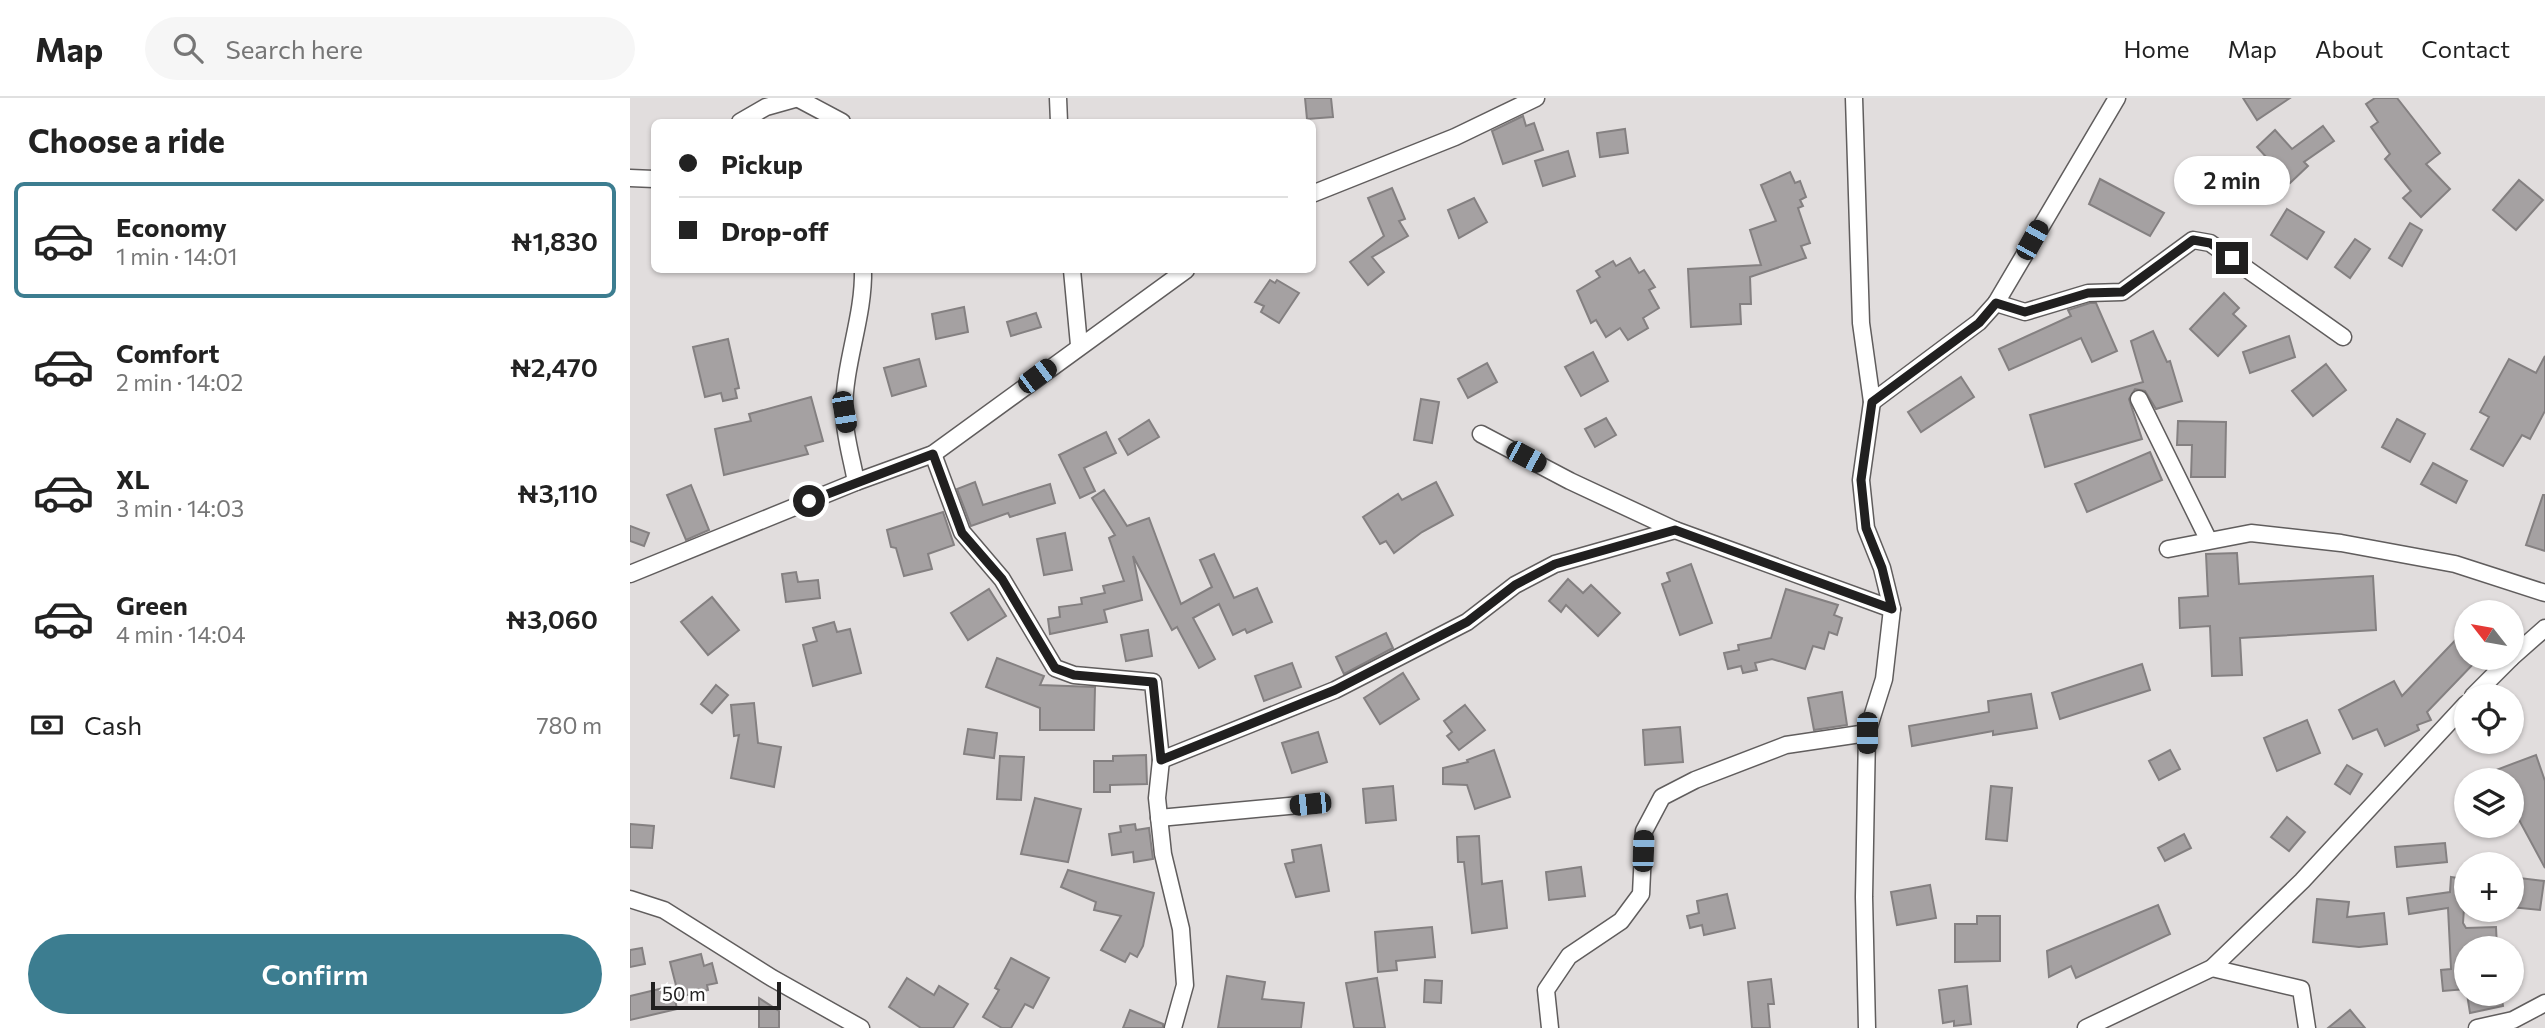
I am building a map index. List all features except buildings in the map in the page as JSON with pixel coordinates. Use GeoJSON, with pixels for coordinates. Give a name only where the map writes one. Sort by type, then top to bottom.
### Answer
{"type":"FeatureCollection","features":[{"type":"Feature","properties":{"kind":"street"},"geometry":{"type":"LineString","coordinates":[[745,119],[766,107],[798,98],[836,119]]}},
{"type":"Feature","properties":{"kind":"street"},"geometry":{"type":"LineString","coordinates":[[1058,98],[1059,119]]}},
{"type":"Feature","properties":{"kind":"street"},"geometry":{"type":"LineString","coordinates":[[1316,192],[1455,137],[1536,98]]}},
{"type":"Feature","properties":{"kind":"street"},"geometry":{"type":"LineString","coordinates":[[1854,98],[1861,323],[1872,402],[1861,480],[1866,528],[1882,568],[1892,609],[1884,679],[1867,733],[1864,897],[1867,1028]]}},
{"type":"Feature","properties":{"kind":"street"},"geometry":{"type":"LineString","coordinates":[[1872,402],[1979,323],[1996,303],[2117,98]]}},
{"type":"Feature","properties":{"kind":"street"},"geometry":{"type":"LineString","coordinates":[[630,178],[651,179]]}},
{"type":"Feature","properties":{"kind":"street"},"geometry":{"type":"LineString","coordinates":[[1996,303],[2025,312],[2088,293],[2122,292],[2193,240],[2210,243],[2343,337]]}},
{"type":"Feature","properties":{"kind":"street"},"geometry":{"type":"LineString","coordinates":[[856,482],[844,412],[850,352],[864,287],[863,273]]}},
{"type":"Feature","properties":{"kind":"street"},"geometry":{"type":"LineString","coordinates":[[1072,273],[1079,345]]}},
{"type":"Feature","properties":{"kind":"street"},"geometry":{"type":"LineString","coordinates":[[630,574],[856,482],[933,454],[1079,345],[1182,273]]}},
{"type":"Feature","properties":{"kind":"street"},"geometry":{"type":"LineString","coordinates":[[2139,399],[2208,539]]}},
{"type":"Feature","properties":{"kind":"street"},"geometry":{"type":"LineString","coordinates":[[1482,434],[1570,481],[1675,530],[1892,609]]}},
{"type":"Feature","properties":{"kind":"street"},"geometry":{"type":"LineString","coordinates":[[933,454],[962,533],[1002,579],[1055,668],[1074,675],[1153,682],[1161,760],[1157,798],[1159,818],[1163,854],[1181,929],[1185,985],[1173,1028]]}},
{"type":"Feature","properties":{"kind":"street"},"geometry":{"type":"LineString","coordinates":[[1161,760],[1335,690],[1467,622],[1515,585],[1555,564],[1675,530]]}},
{"type":"Feature","properties":{"kind":"street"},"geometry":{"type":"LineString","coordinates":[[2168,549],[2208,539],[2251,533],[2341,543],[2455,564],[2545,593]]}},
{"type":"Feature","properties":{"kind":"street"},"geometry":{"type":"LineString","coordinates":[[2524,647],[2545,628]]}},
{"type":"Feature","properties":{"kind":"street"},"geometry":{"type":"LineString","coordinates":[[2485,684],[2499,670]]}},
{"type":"Feature","properties":{"kind":"street"},"geometry":{"type":"LineString","coordinates":[[2086,1028],[2212,968],[2302,881],[2454,717]]}},
{"type":"Feature","properties":{"kind":"street"},"geometry":{"type":"LineString","coordinates":[[1550,1028],[1546,990],[1569,957],[1620,921],[1642,894],[1644,831],[1662,797],[1695,780],[1786,746],[1867,733]]}},
{"type":"Feature","properties":{"kind":"street"},"geometry":{"type":"LineString","coordinates":[[1159,818],[1310,804]]}},
{"type":"Feature","properties":{"kind":"street"},"geometry":{"type":"LineString","coordinates":[[630,899],[664,910],[772,978],[861,1028]]}},
{"type":"Feature","properties":{"kind":"street"},"geometry":{"type":"LineString","coordinates":[[2212,968],[2301,989],[2307,1028]]}},
{"type":"Feature","properties":{"kind":"street"},"geometry":{"type":"LineString","coordinates":[[2477,1028],[2513,1020],[2545,1003]]}},
{"type":"Feature","properties":{"kind":"route"},"geometry":{"type":"LineString","coordinates":[[809,501],[933,454],[962,533],[1002,579],[1055,668],[1074,675],[1153,682],[1161,760],[1231,729],[1335,690],[1467,622],[1515,585],[1555,564],[1675,530],[1892,609],[1882,568],[1866,528],[1861,480],[1872,402],[1979,323],[1996,303],[2025,312],[2088,293],[2122,292],[2193,240],[2210,243],[2232,258]]}}]}
